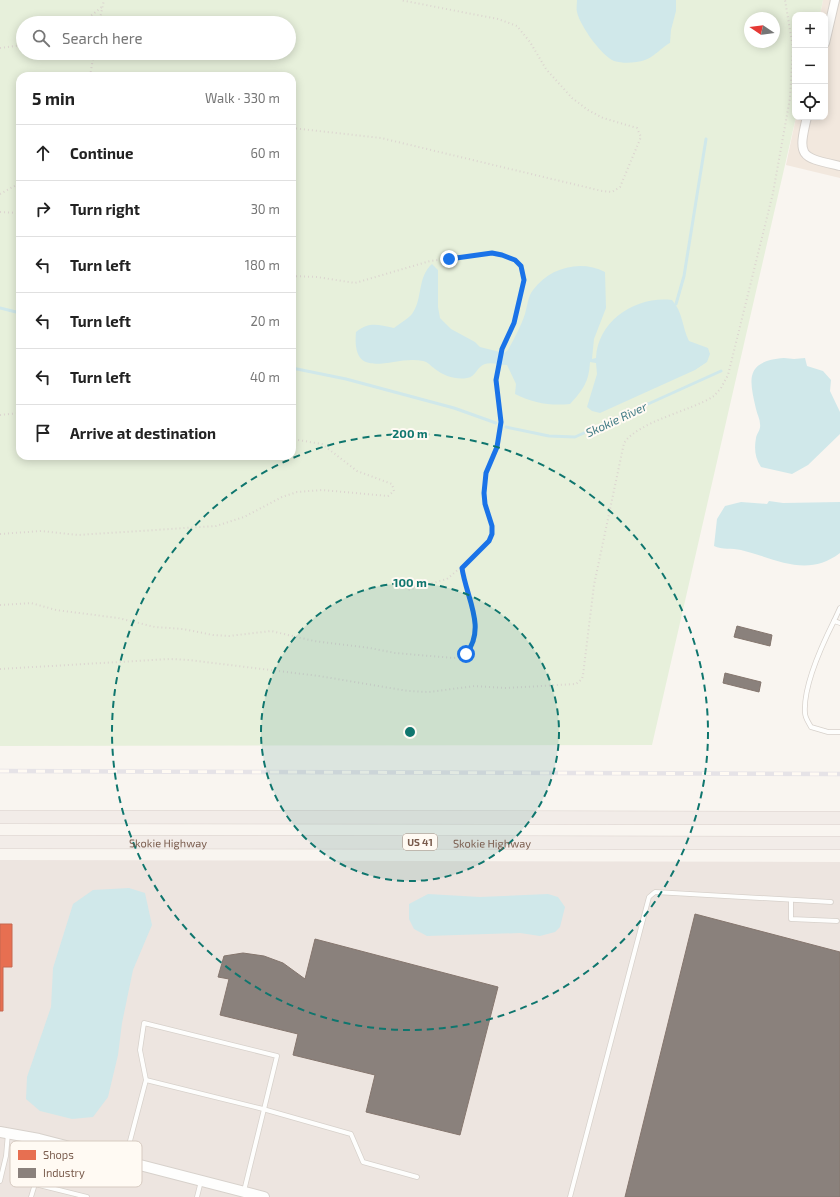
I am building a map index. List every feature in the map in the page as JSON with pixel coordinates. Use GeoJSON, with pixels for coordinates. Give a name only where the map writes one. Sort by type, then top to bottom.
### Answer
{"type":"FeatureCollection","features":[{"type":"Feature","properties":{"kind":"highway"},"geometry":{"type":"LineString","coordinates":[[0,817],[840,818]]}},
{"type":"Feature","properties":{"kind":"highway","name":"Skokie Highway"},"geometry":{"type":"LineString","coordinates":[[0,842],[840,843]]}},
{"type":"Feature","properties":{"kind":"street"},"geometry":{"type":"LineString","coordinates":[[828,30],[835,0]]}},
{"type":"Feature","properties":{"kind":"street"},"geometry":{"type":"LineString","coordinates":[[806,120],[801,145],[807,158],[840,166]]}},
{"type":"Feature","properties":{"kind":"street"},"geometry":{"type":"LineString","coordinates":[[4,1132],[49,1141]]}},
{"type":"Feature","properties":{"kind":"street"},"geometry":{"type":"LineString","coordinates":[[142,1165],[264,1197]]}},
{"type":"Feature","properties":{"kind":"lane"},"geometry":{"type":"LineString","coordinates":[[840,608],[814,669],[806,700],[805,714],[811,727],[828,732],[840,732]]}},
{"type":"Feature","properties":{"kind":"lane"},"geometry":{"type":"LineString","coordinates":[[834,621],[840,623]]}},
{"type":"Feature","properties":{"kind":"lane"},"geometry":{"type":"LineString","coordinates":[[570,1197],[649,897],[655,892],[791,901],[831,902]]}},
{"type":"Feature","properties":{"kind":"lane"},"geometry":{"type":"LineString","coordinates":[[791,901],[791,919],[837,921]]}},
{"type":"Feature","properties":{"kind":"lane"},"geometry":{"type":"LineString","coordinates":[[130,1141],[146,1080],[140,1050],[144,1023],[277,1056],[243,1192]]}},
{"type":"Feature","properties":{"kind":"lane"},"geometry":{"type":"LineString","coordinates":[[146,1080],[263,1109],[350,1134],[363,1162],[417,1177]]}},
{"type":"Feature","properties":{"kind":"lane"},"geometry":{"type":"LineString","coordinates":[[0,1181],[6,1156],[4,1132]]}},
{"type":"Feature","properties":{"kind":"lane"},"geometry":{"type":"LineString","coordinates":[[197,1197],[201,1181]]}},
{"type":"Feature","properties":{"kind":"lane"},"geometry":{"type":"LineString","coordinates":[[31,1197],[34,1187]]}},
{"type":"Feature","properties":{"kind":"lane"},"geometry":{"type":"LineString","coordinates":[[47,1187],[87,1197]]}},
{"type":"Feature","properties":{"kind":"path"},"geometry":{"type":"LineString","coordinates":[[101,16],[104,0]]}},
{"type":"Feature","properties":{"kind":"path"},"geometry":{"type":"LineString","coordinates":[[296,128],[381,138],[602,191],[612,192],[620,187],[641,138],[637,128],[603,118],[588,110],[572,98],[546,69],[530,42],[517,26],[498,19],[400,0]]}},
{"type":"Feature","properties":{"kind":"path"},"geometry":{"type":"LineString","coordinates":[[0,669],[170,659],[189,660],[319,676],[408,691],[428,692],[457,687],[506,688],[576,684],[580,681],[583,675],[594,585],[624,443],[639,429],[710,399],[721,388],[728,375],[773,193],[790,98],[792,48],[785,0]]}},
{"type":"Feature","properties":{"kind":"path"},"geometry":{"type":"LineString","coordinates":[[91,16],[103,6]]}},
{"type":"Feature","properties":{"kind":"path"},"geometry":{"type":"LineString","coordinates":[[0,48],[16,46]]}},
{"type":"Feature","properties":{"kind":"path"},"geometry":{"type":"LineString","coordinates":[[91,72],[93,60]]}},
{"type":"Feature","properties":{"kind":"path"},"geometry":{"type":"LineString","coordinates":[[0,194],[16,185]]}},
{"type":"Feature","properties":{"kind":"path"},"geometry":{"type":"LineString","coordinates":[[0,212],[16,213]]}},
{"type":"Feature","properties":{"kind":"path"},"geometry":{"type":"LineString","coordinates":[[296,276],[317,277],[355,283],[430,261],[492,253],[515,260],[521,266],[524,280],[514,323],[502,349],[496,380],[501,422],[497,447],[486,473],[484,493],[485,504],[492,526],[492,534],[489,541],[462,568],[446,579],[408,590]]}},
{"type":"Feature","properties":{"kind":"path"},"geometry":{"type":"LineString","coordinates":[[0,415],[16,413]]}},
{"type":"Feature","properties":{"kind":"path"},"geometry":{"type":"LineString","coordinates":[[0,534],[41,531],[78,536],[216,526],[244,517],[282,497],[297,492],[322,490],[383,496],[392,494],[394,491],[392,484],[357,471],[322,444],[296,440]]}},
{"type":"Feature","properties":{"kind":"path"},"geometry":{"type":"LineString","coordinates":[[0,605],[31,603],[63,611],[112,617],[155,627],[183,629],[214,635],[228,636],[271,631],[314,641],[370,648],[395,653],[454,658],[461,657],[470,650],[476,628],[462,568]]}},
{"type":"Feature","properties":{"kind":"shaded area"},"geometry":{"type":"Polygon","coordinates":[[[823,0],[840,0],[840,178],[786,165],[795,120],[828,120],[828,12],[821,12],[823,0]]]}},
{"type":"Feature","properties":{"kind":"shaded area"},"geometry":{"type":"Polygon","coordinates":[[[0,860],[840,862],[840,1197],[0,1197],[0,860]]]}},
{"type":"Feature","properties":{"kind":"green space"},"geometry":{"type":"Polygon","coordinates":[[[0,0],[823,0],[821,12],[792,12],[792,120],[795,120],[652,745],[0,746],[0,0]]]}},
{"type":"Feature","properties":{"kind":"water"},"geometry":{"type":"Polygon","coordinates":[[[577,0],[676,0],[676,11],[671,30],[670,43],[645,60],[630,63],[614,61],[598,47],[582,25],[577,12],[577,0]]]}},
{"type":"Feature","properties":{"kind":"water"},"geometry":{"type":"Polygon","coordinates":[[[432,264],[438,270],[438,307],[440,318],[451,329],[475,342],[480,347],[504,353],[508,350],[525,314],[530,295],[540,282],[556,271],[575,266],[585,266],[605,272],[606,308],[594,339],[592,359],[596,358],[598,344],[604,332],[611,322],[621,313],[645,302],[658,300],[672,300],[676,305],[689,341],[708,348],[710,354],[707,362],[695,370],[600,413],[592,411],[587,407],[597,374],[596,363],[590,362],[587,380],[570,404],[556,405],[535,402],[515,394],[516,384],[507,365],[487,363],[482,365],[472,376],[459,378],[442,374],[423,361],[412,360],[377,364],[367,363],[360,358],[356,348],[356,332],[370,325],[394,328],[410,316],[418,302],[424,275],[432,264]]]}},
{"type":"Feature","properties":{"kind":"water"},"geometry":{"type":"Polygon","coordinates":[[[784,358],[805,358],[807,366],[823,371],[831,380],[830,391],[840,412],[840,434],[808,465],[792,474],[761,467],[757,460],[755,450],[760,420],[752,389],[753,373],[762,363],[784,358]]]}},
{"type":"Feature","properties":{"kind":"water"},"geometry":{"type":"Polygon","coordinates":[[[769,501],[783,503],[840,502],[840,553],[828,560],[816,564],[804,565],[779,561],[741,550],[714,546],[717,519],[725,506],[741,502],[767,504],[769,501]]]}},
{"type":"Feature","properties":{"kind":"water"},"geometry":{"type":"Polygon","coordinates":[[[129,888],[145,893],[152,925],[133,970],[122,1023],[118,1055],[108,1097],[93,1117],[72,1119],[40,1111],[26,1099],[27,1077],[51,1007],[53,968],[73,904],[93,890],[129,888]]]}},
{"type":"Feature","properties":{"kind":"water"},"geometry":{"type":"Polygon","coordinates":[[[428,894],[480,897],[548,894],[558,897],[565,907],[560,927],[555,932],[540,936],[520,933],[427,936],[414,929],[409,919],[409,904],[428,894]]]}},
{"type":"Feature","properties":{"kind":"building: Shops"},"geometry":{"type":"Polygon","coordinates":[[[0,924],[12,924],[12,967],[3,967],[3,1011],[0,1011],[0,924]]]}},
{"type":"Feature","properties":{"kind":"building: Industry"},"geometry":{"type":"Polygon","coordinates":[[[737,626],[772,635],[770,646],[734,637],[737,626]]]}},
{"type":"Feature","properties":{"kind":"building: Industry"},"geometry":{"type":"Polygon","coordinates":[[[725,673],[761,682],[759,692],[723,683],[725,673]]]}},
{"type":"Feature","properties":{"kind":"building: Industry"},"geometry":{"type":"Polygon","coordinates":[[[695,914],[840,952],[840,1197],[625,1197],[695,914]]]}},
{"type":"Feature","properties":{"kind":"building: Industry"},"geometry":{"type":"Polygon","coordinates":[[[315,939],[498,987],[460,1135],[366,1112],[375,1075],[293,1055],[298,1034],[220,1015],[229,979],[218,977],[224,956],[243,953],[264,956],[283,963],[305,979],[315,939]]]}},
{"type":"Feature","properties":{"kind":"waterway"},"geometry":{"type":"LineString","coordinates":[[676,304],[684,276],[706,139]]}},
{"type":"Feature","properties":{"kind":"waterway","name":"Skokie River"},"geometry":{"type":"LineString","coordinates":[[0,308],[16,312]]}},
{"type":"Feature","properties":{"kind":"waterway","name":"Skokie River"},"geometry":{"type":"LineString","coordinates":[[296,369],[346,379],[454,408],[496,423]]}},
{"type":"Feature","properties":{"kind":"waterway","name":"Skokie River"},"geometry":{"type":"LineString","coordinates":[[506,427],[549,436],[575,437],[721,371]]}},
{"type":"Feature","properties":{"kind":"railway"},"geometry":{"type":"LineString","coordinates":[[0,771],[840,774]]}},
{"type":"Feature","properties":{"kind":"route"},"geometry":{"type":"LineString","coordinates":[[449,259],[467,258],[492,253],[502,255],[515,260],[521,266],[524,280],[514,323],[506,335],[502,349],[496,380],[501,422],[494,458],[486,473],[484,483],[485,504],[492,526],[492,534],[489,541],[462,568],[467,594],[476,622],[475,638],[470,650],[466,654]]}}]}
